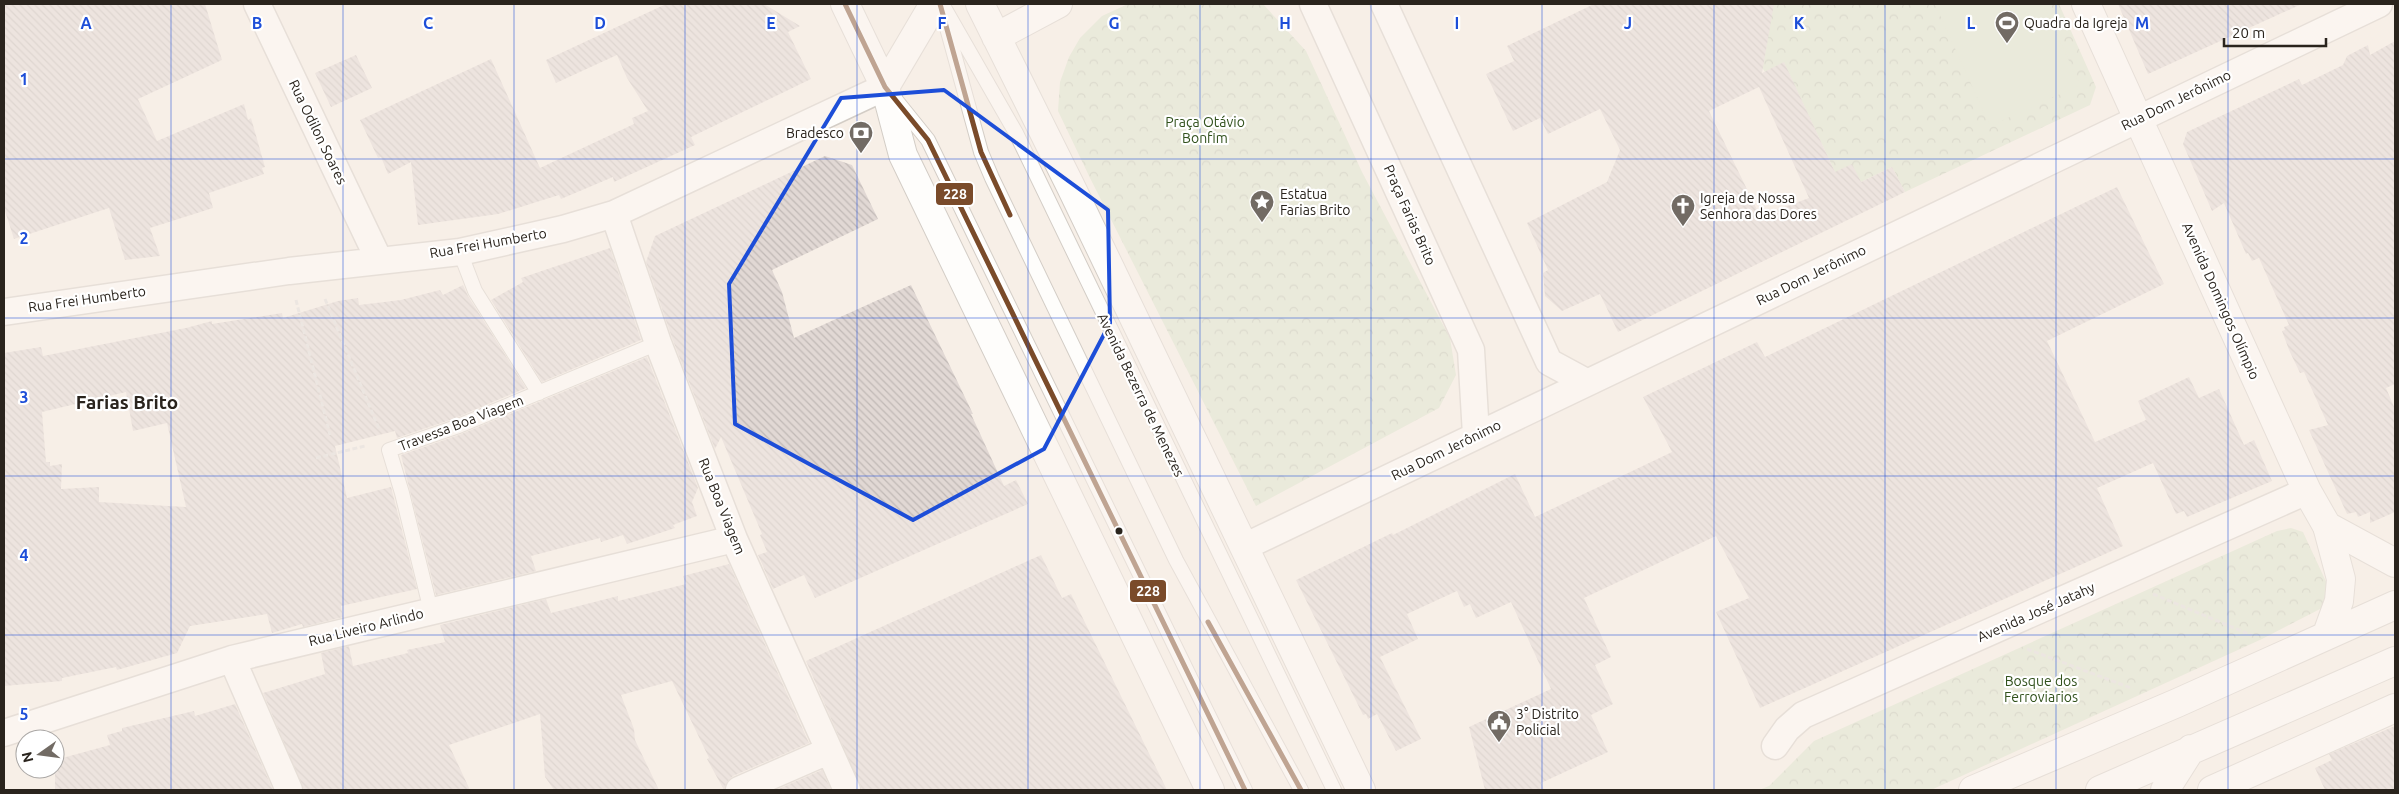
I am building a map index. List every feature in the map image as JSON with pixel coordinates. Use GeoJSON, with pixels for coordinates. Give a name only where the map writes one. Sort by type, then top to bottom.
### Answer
{"type":"FeatureCollection","features":[{"type":"Feature","properties":{"kind":"main road"},"geometry":{"type":"LineString","coordinates":[[845,4],[885,87],[902,155],[1210,790]]}},
{"type":"Feature","properties":{"kind":"main road"},"geometry":{"type":"LineString","coordinates":[[885,87],[934,4]]}},
{"type":"Feature","properties":{"kind":"main road","name":"Avenida Bezerra de Menezes"},"geometry":{"type":"LineString","coordinates":[[980,4],[1072,187],[1361,790]]}},
{"type":"Feature","properties":{"kind":"main road"},"geometry":{"type":"LineString","coordinates":[[996,37],[1058,4]]}},
{"type":"Feature","properties":{"kind":"main road","name":"Avenida Domingos Olímpio"},"geometry":{"type":"LineString","coordinates":[[2086,4],[2308,491],[2327,526],[2341,579],[2340,600],[2327,634]]}},
{"type":"Feature","properties":{"kind":"main road"},"geometry":{"type":"LineString","coordinates":[[2327,526],[2395,563]]}},
{"type":"Feature","properties":{"kind":"main road"},"geometry":{"type":"LineString","coordinates":[[1973,790],[2177,703],[2395,605]]}},
{"type":"Feature","properties":{"kind":"main road"},"geometry":{"type":"LineString","coordinates":[[2100,790],[2395,661]]}},
{"type":"Feature","properties":{"kind":"main road"},"geometry":{"type":"LineString","coordinates":[[2212,790],[2395,708]]}},
{"type":"Feature","properties":{"kind":"main road"},"geometry":{"type":"LineString","coordinates":[[2165,790],[2191,749]]}},
{"type":"Feature","properties":{"kind":"street","name":"Rua Odilon Soares"},"geometry":{"type":"LineString","coordinates":[[257,4],[379,260]]}},
{"type":"Feature","properties":{"kind":"street","name":"Praça Farias Brito"},"geometry":{"type":"LineString","coordinates":[[1313,4],[1470,350],[1476,435]]}},
{"type":"Feature","properties":{"kind":"street"},"geometry":{"type":"LineString","coordinates":[[1384,4],[1549,362],[1586,382]]}},
{"type":"Feature","properties":{"kind":"street","name":"Rua Dom Jerônimo"},"geometry":{"type":"LineString","coordinates":[[1244,546],[2378,4]]}},
{"type":"Feature","properties":{"kind":"street","name":"Rua Frei Humberto"},"geometry":{"type":"LineString","coordinates":[[4,312],[301,269],[460,252],[563,229],[614,214],[885,87]]}},
{"type":"Feature","properties":{"kind":"street","name":"Rua Boa Viagem"},"geometry":{"type":"LineString","coordinates":[[614,214],[658,343],[734,539],[846,790]]}},
{"type":"Feature","properties":{"kind":"street","name":"Avenida José Jatahy"},"geometry":{"type":"LineString","coordinates":[[1776,746],[1788,729],[1803,716],[2308,491]]}},
{"type":"Feature","properties":{"kind":"street","name":"Rua Liveiro Arlindo"},"geometry":{"type":"LineString","coordinates":[[4,733],[232,659],[734,539]]}},
{"type":"Feature","properties":{"kind":"street"},"geometry":{"type":"LineString","coordinates":[[232,659],[289,790]]}},
{"type":"Feature","properties":{"kind":"street"},"geometry":{"type":"LineString","coordinates":[[739,790],[828,751]]}},
{"type":"Feature","properties":{"kind":"lane","name":"Avenida Bezerra de Menezes"},"geometry":{"type":"LineString","coordinates":[[941,4],[981,152],[988,170],[1176,560],[1302,790]]}},
{"type":"Feature","properties":{"kind":"lane","name":"Avenida Bezerra de Menezes"},"geometry":{"type":"LineString","coordinates":[[941,4],[1016,134],[1334,790]]}},
{"type":"Feature","properties":{"kind":"lane"},"geometry":{"type":"LineString","coordinates":[[885,87],[928,140],[1245,790]]}},
{"type":"Feature","properties":{"kind":"lane"},"geometry":{"type":"LineString","coordinates":[[460,252],[475,291],[539,393]]}},
{"type":"Feature","properties":{"kind":"lane","name":"Travessa Boa Viagem"},"geometry":{"type":"LineString","coordinates":[[431,611],[402,493],[387,445],[456,427],[658,343]]}},
{"type":"Feature","properties":{"kind":"path"},"geometry":{"type":"LineString","coordinates":[[301,269],[330,435]]}},
{"type":"Feature","properties":{"kind":"path"},"geometry":{"type":"LineString","coordinates":[[301,269],[387,445],[316,458]]}},
{"type":"Feature","properties":{"kind":"path"},"geometry":{"type":"LineString","coordinates":[[2146,591],[2253,636]]}},
{"type":"Feature","properties":{"kind":"path"},"geometry":{"type":"LineString","coordinates":[[2021,647],[2135,690]]}},
{"type":"Feature","properties":{"kind":"highlighted area"},"geometry":{"type":"Polygon","coordinates":[[[944,90],[1108,210],[1110,323],[1044,449],[913,520],[735,424],[729,284],[841,98],[944,90]]]}},
{"type":"Feature","properties":{"kind":"green space","name":"Praça Otávio Bonfim"},"geometry":{"type":"Polygon","coordinates":[[[1128,4],[1263,4],[1306,51],[1362,172],[1450,338],[1456,375],[1439,408],[1256,506],[1058,111],[1060,82],[1069,57],[1080,38],[1102,16],[1128,4]]]}},
{"type":"Feature","properties":{"kind":"green space"},"geometry":{"type":"Polygon","coordinates":[[[1773,4],[2059,4],[2096,87],[2090,105],[1905,192],[1892,167],[1861,182],[1835,172],[1784,63],[1765,72],[1761,66],[1773,4]]]}},
{"type":"Feature","properties":{"kind":"green space","name":"Quadra da Igreja"},"geometry":{"type":"Polygon","coordinates":[[[1935,4],[2043,4],[2080,85],[1990,126],[1935,4]]]}},
{"type":"Feature","properties":{"kind":"green space","name":"Bosque dos Ferroviarios"},"geometry":{"type":"Polygon","coordinates":[[[2291,528],[2303,532],[2329,588],[2324,607],[2262,639],[1931,790],[1759,790],[1769,786],[1814,741],[2277,531],[2291,528]]]}},
{"type":"Feature","properties":{"kind":"building"},"geometry":{"type":"Polygon","coordinates":[[[4,4],[205,4],[222,60],[138,99],[157,141],[244,104],[248,120],[251,118],[265,167],[262,168],[264,174],[209,193],[213,208],[150,228],[160,256],[125,260],[109,208],[14,239],[4,208],[4,4]]]}},
{"type":"Feature","properties":{"kind":"building"},"geometry":{"type":"Polygon","coordinates":[[[666,4],[764,4],[800,26],[788,32],[811,79],[691,137],[695,145],[614,182],[613,177],[561,199],[559,195],[498,214],[418,225],[411,162],[388,174],[381,157],[378,158],[360,120],[491,59],[540,168],[634,124],[632,118],[648,111],[627,78],[617,55],[556,83],[546,60],[666,4]]]}},
{"type":"Feature","properties":{"kind":"building"},"geometry":{"type":"Polygon","coordinates":[[[1594,4],[1774,4],[1762,73],[1784,62],[1835,172],[1852,164],[1861,182],[1892,167],[1905,192],[1618,332],[1600,294],[1562,311],[1545,296],[1543,273],[1548,270],[1527,223],[1607,182],[1620,150],[1600,109],[1548,134],[1540,118],[1513,131],[1486,74],[1514,61],[1507,46],[1594,4]],[[1759,87],[1709,111],[1760,216],[1809,198],[1759,87]]]}},
{"type":"Feature","properties":{"kind":"building"},"geometry":{"type":"Polygon","coordinates":[[[2118,4],[2302,4],[2148,74],[2118,4]]]}},
{"type":"Feature","properties":{"kind":"building"},"geometry":{"type":"Polygon","coordinates":[[[2395,41],[2395,384],[2386,388],[2395,409],[2395,512],[2370,523],[2370,512],[2358,517],[2356,512],[2347,514],[2309,430],[2328,425],[2304,372],[2300,373],[2289,350],[2282,331],[2285,330],[2284,327],[2289,325],[2259,258],[2252,261],[2248,253],[2246,254],[2224,203],[2212,211],[2183,144],[2187,132],[2299,79],[2302,85],[2343,65],[2347,56],[2368,45],[2370,55],[2395,41]]]}},
{"type":"Feature","properties":{"kind":"building"},"geometry":{"type":"Polygon","coordinates":[[[356,55],[372,88],[331,107],[315,73],[356,55]]]}},
{"type":"Feature","properties":{"kind":"building"},"geometry":{"type":"Polygon","coordinates":[[[825,156],[852,165],[878,219],[772,270],[782,292],[794,338],[911,285],[973,414],[971,414],[1004,486],[1016,480],[1028,504],[815,598],[804,575],[773,589],[758,555],[767,552],[760,535],[762,534],[721,437],[715,449],[672,338],[646,262],[655,236],[825,156]]]}},
{"type":"Feature","properties":{"kind":"building"},"geometry":{"type":"Polygon","coordinates":[[[2117,187],[2164,284],[2047,341],[2095,442],[2146,420],[2138,401],[2189,377],[2199,398],[2219,389],[2244,445],[2254,440],[2272,481],[2187,517],[2184,511],[2176,514],[2153,463],[2097,488],[2123,546],[1760,708],[1716,612],[1749,598],[1716,536],[1584,598],[1611,657],[1595,665],[1613,704],[1591,715],[1608,752],[1541,783],[1544,790],[1485,790],[1469,727],[1551,689],[1511,602],[1476,618],[1470,604],[1464,607],[1457,591],[1407,614],[1418,639],[1380,657],[1421,739],[1396,751],[1377,714],[1368,719],[1366,714],[1363,715],[1296,580],[1392,533],[1393,535],[1515,474],[1535,517],[1672,452],[1643,397],[1757,342],[1765,357],[2117,187]]]}},
{"type":"Feature","properties":{"kind":"building"},"geometry":{"type":"Polygon","coordinates":[[[610,248],[641,340],[542,382],[491,300],[523,282],[521,278],[610,248]]]}},
{"type":"Feature","properties":{"kind":"building"},"geometry":{"type":"Polygon","coordinates":[[[463,285],[526,388],[453,419],[397,438],[395,431],[335,446],[347,498],[391,487],[417,589],[341,606],[343,617],[303,627],[302,624],[272,633],[267,614],[190,626],[177,653],[117,670],[116,667],[62,678],[62,681],[4,686],[4,353],[41,347],[43,356],[186,328],[212,321],[212,324],[282,313],[283,318],[338,301],[358,298],[359,305],[401,300],[440,290],[443,295],[463,285]],[[126,392],[42,412],[46,462],[50,462],[50,466],[62,464],[61,489],[99,487],[99,502],[186,507],[167,423],[133,431],[126,392]]]}},
{"type":"Feature","properties":{"kind":"building"},"geometry":{"type":"Polygon","coordinates":[[[647,357],[698,488],[692,502],[697,516],[673,525],[675,528],[627,544],[623,535],[601,542],[600,538],[531,556],[536,571],[436,595],[401,455],[459,435],[647,357]]]}},
{"type":"Feature","properties":{"kind":"building"},"geometry":{"type":"Polygon","coordinates":[[[1041,555],[1062,598],[1071,594],[1167,790],[862,790],[806,661],[1041,555]]]}},
{"type":"Feature","properties":{"kind":"building"},"geometry":{"type":"Polygon","coordinates":[[[729,564],[809,743],[733,776],[727,782],[724,790],[707,759],[709,758],[672,681],[621,695],[634,729],[635,740],[659,790],[554,790],[545,777],[540,714],[449,745],[470,790],[304,790],[263,693],[325,674],[321,653],[349,646],[353,666],[408,653],[407,650],[445,642],[440,625],[546,599],[551,613],[618,596],[618,601],[686,584],[683,576],[729,564]]]}},
{"type":"Feature","properties":{"kind":"building"},"geometry":{"type":"Polygon","coordinates":[[[235,704],[273,790],[55,790],[55,779],[65,779],[65,757],[110,745],[107,735],[122,731],[122,728],[194,711],[195,716],[235,704]]]}},
{"type":"Feature","properties":{"kind":"building"},"geometry":{"type":"Polygon","coordinates":[[[2395,726],[2395,790],[2325,790],[2315,768],[2332,760],[2329,754],[2395,726]]]}},
{"type":"Feature","properties":{"kind":"building"},"geometry":{"type":"Polygon","coordinates":[[[822,770],[831,790],[776,790],[822,770]]]}},
{"type":"Feature","properties":{"kind":"transit line","name":"228"},"geometry":{"type":"LineString","coordinates":[[845,4],[885,87],[928,140],[1245,790]]}},
{"type":"Feature","properties":{"kind":"transit line","name":"228"},"geometry":{"type":"LineString","coordinates":[[940,4],[981,152],[1010,215]]}},
{"type":"Feature","properties":{"kind":"transit line","name":"228"},"geometry":{"type":"LineString","coordinates":[[1208,622],[1301,790]]}},
{"type":"Feature","properties":{"kind":"place","name":"Quadra da Igreja"},"geometry":{"type":"Point","coordinates":[2007,44]}},
{"type":"Feature","properties":{"kind":"place","name":"Bradesco"},"geometry":{"type":"Point","coordinates":[861,154]}},
{"type":"Feature","properties":{"kind":"place","name":"Estatua Farias Brito"},"geometry":{"type":"Point","coordinates":[1262,223]}},
{"type":"Feature","properties":{"kind":"place","name":"Igreja de Nossa Senhora das Dores"},"geometry":{"type":"Point","coordinates":[1683,227]}},
{"type":"Feature","properties":{"kind":"place","name":"3° Distrito Policial"},"geometry":{"type":"Point","coordinates":[1499,743]}},
{"type":"Feature","properties":{"kind":"district","name":"Farias Brito"},"geometry":{"type":"Point","coordinates":[127,402]}}]}
